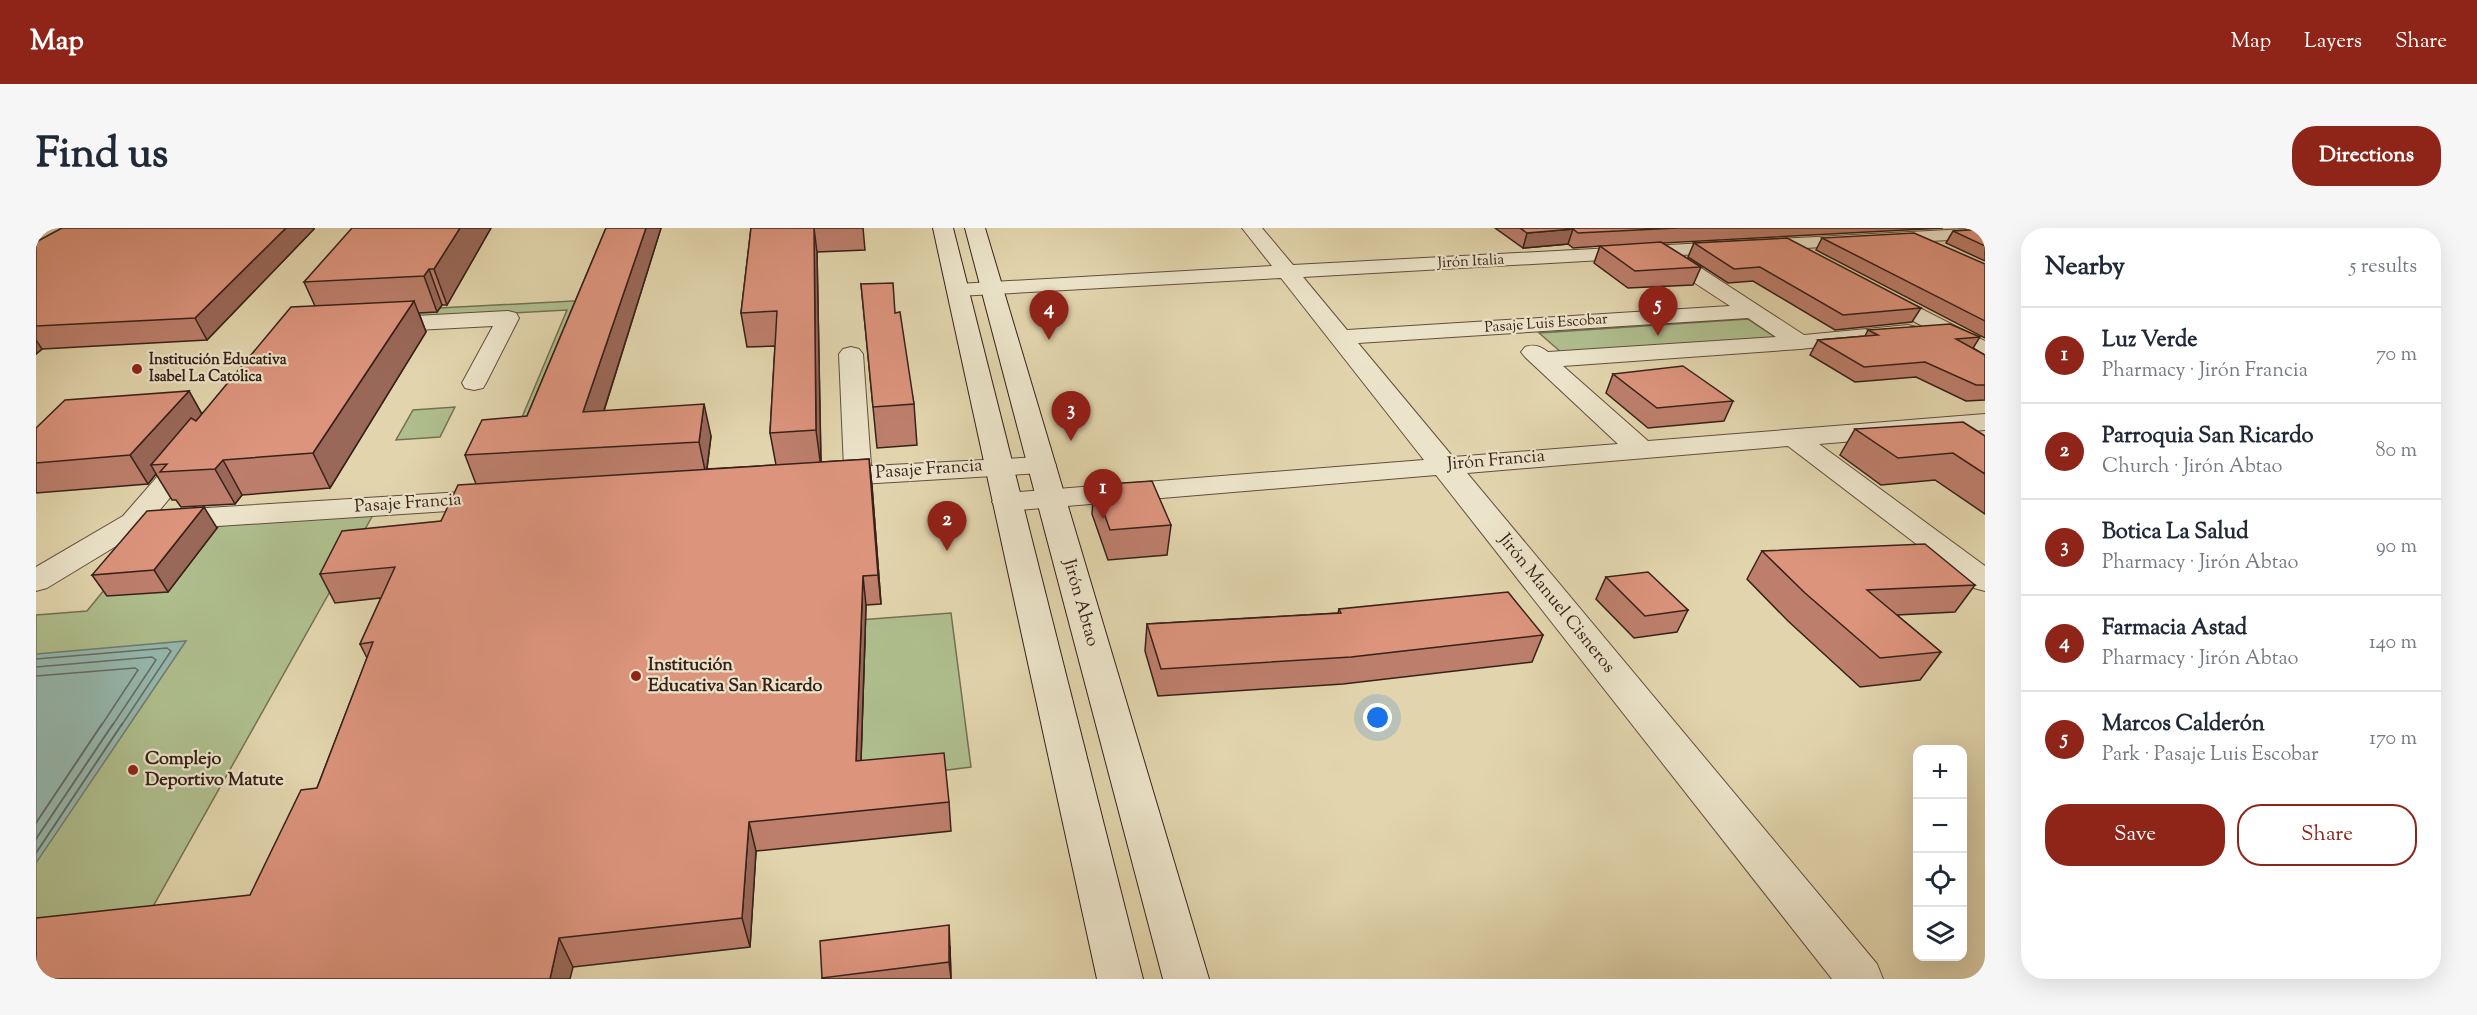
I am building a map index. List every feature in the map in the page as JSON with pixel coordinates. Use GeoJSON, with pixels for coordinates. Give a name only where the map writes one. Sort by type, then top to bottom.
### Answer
{"type":"FeatureCollection","features":[{"type":"Feature","properties":{"kind":"street"},"geometry":{"type":"LineString","coordinates":[[943,228],[1120,979]]}},
{"type":"Feature","properties":{"kind":"street","name":"Jirón Abtao"},"geometry":{"type":"LineString","coordinates":[[975,228],[1186,979]]}},
{"type":"Feature","properties":{"kind":"street","name":"Jirón Manuel Cisneros"},"geometry":{"type":"LineString","coordinates":[[1252,228],[1860,979]]}},
{"type":"Feature","properties":{"kind":"street"},"geometry":{"type":"LineString","coordinates":[[1757,228],[1817,260]]}},
{"type":"Feature","properties":{"kind":"street","name":"Jirón Italia"},"geometry":{"type":"LineString","coordinates":[[957,290],[1985,232]]}},
{"type":"Feature","properties":{"kind":"street"},"geometry":{"type":"LineString","coordinates":[[1911,236],[1943,251]]}},
{"type":"Feature","properties":{"kind":"street"},"geometry":{"type":"LineString","coordinates":[[1662,252],[1800,342]]}},
{"type":"Feature","properties":{"kind":"street"},"geometry":{"type":"LineString","coordinates":[[1857,282],[1985,350]]}},
{"type":"Feature","properties":{"kind":"street","name":"Pasaje Luis Escobar"},"geometry":{"type":"LineString","coordinates":[[1339,337],[1753,311]]}},
{"type":"Feature","properties":{"kind":"street"},"geometry":{"type":"LineString","coordinates":[[355,326],[507,318],[474,383]]}},
{"type":"Feature","properties":{"kind":"street"},"geometry":{"type":"LineString","coordinates":[[1505,327],[1640,449]]}},
{"type":"Feature","properties":{"kind":"street"},"geometry":{"type":"LineString","coordinates":[[1542,360],[1946,329]]}},
{"type":"Feature","properties":{"kind":"street"},"geometry":{"type":"LineString","coordinates":[[851,354],[858,475]]}},
{"type":"Feature","properties":{"kind":"street","name":"Jirón Francia"},"geometry":{"type":"LineString","coordinates":[[1007,502],[1985,422]]}},
{"type":"Feature","properties":{"kind":"street"},"geometry":{"type":"LineString","coordinates":[[36,581],[134,522],[207,436]]}},
{"type":"Feature","properties":{"kind":"street"},"geometry":{"type":"LineString","coordinates":[[1793,437],[1985,581]]}},
{"type":"Feature","properties":{"kind":"street","name":"Pasaje Francia"},"geometry":{"type":"LineString","coordinates":[[802,479],[1042,465]]}},
{"type":"Feature","properties":{"kind":"street","name":"Pasaje Francia"},"geometry":{"type":"LineString","coordinates":[[134,522],[523,497]]}},
{"type":"Feature","properties":{"kind":"green space"},"geometry":{"type":"Polygon","coordinates":[[[592,300],[540,432],[515,434],[567,310],[316,324],[324,314],[592,300]]]}},
{"type":"Feature","properties":{"kind":"green space"},"geometry":{"type":"Polygon","coordinates":[[[1748,319],[1777,338],[1562,353],[1539,333],[1748,319]]]}},
{"type":"Feature","properties":{"kind":"green space"},"geometry":{"type":"Polygon","coordinates":[[[455,407],[440,437],[396,440],[413,410],[455,407]]]}},
{"type":"Feature","properties":{"kind":"green space","name":"Complejo Deportivo Matute"},"geometry":{"type":"Polygon","coordinates":[[[373,515],[142,926],[36,936],[36,615],[87,611],[153,530],[373,515]]]}},
{"type":"Feature","properties":{"kind":"green space"},"geometry":{"type":"Polygon","coordinates":[[[951,613],[971,767],[860,781],[865,641],[818,623],[951,613]]]}},
{"type":"Feature","properties":{"kind":"water"},"geometry":{"type":"Polygon","coordinates":[[[186,641],[36,863],[36,654],[186,641]]]}},
{"type":"Feature","properties":{"kind":"building"},"geometry":{"type":"Polygon","coordinates":[[[62,228],[286,228],[195,318],[36,326],[36,242],[62,228]]]}},
{"type":"Feature","properties":{"kind":"building"},"geometry":{"type":"Polygon","coordinates":[[[352,228],[460,228],[434,269],[429,269],[424,276],[304,282],[352,228]]]}},
{"type":"Feature","properties":{"kind":"building"},"geometry":{"type":"Polygon","coordinates":[[[606,228],[646,228],[583,412],[704,404],[699,442],[465,455],[482,420],[527,416],[606,228]]]}},
{"type":"Feature","properties":{"kind":"building"},"geometry":{"type":"Polygon","coordinates":[[[751,228],[814,228],[816,430],[770,433],[777,311],[741,313],[751,228]]]}},
{"type":"Feature","properties":{"kind":"building"},"geometry":{"type":"Polygon","coordinates":[[[1520,228],[1677,228],[1578,233],[1573,229],[1527,233],[1520,228]]]}},
{"type":"Feature","properties":{"kind":"building"},"geometry":{"type":"Polygon","coordinates":[[[1985,229],[1985,246],[1953,231],[1985,229]]]}},
{"type":"Feature","properties":{"kind":"building"},"geometry":{"type":"Polygon","coordinates":[[[1914,233],[1985,264],[1985,321],[1822,238],[1914,233]]]}},
{"type":"Feature","properties":{"kind":"building"},"geometry":{"type":"Polygon","coordinates":[[[1787,238],[1921,308],[1843,315],[1760,267],[1734,269],[1694,243],[1787,238]]]}},
{"type":"Feature","properties":{"kind":"building"},"geometry":{"type":"Polygon","coordinates":[[[1661,242],[1701,267],[1635,271],[1600,246],[1661,242]]]}},
{"type":"Feature","properties":{"kind":"building"},"geometry":{"type":"Polygon","coordinates":[[[893,283],[895,313],[900,312],[914,404],[873,407],[861,284],[893,283]]]}},
{"type":"Feature","properties":{"kind":"building"},"geometry":{"type":"Polygon","coordinates":[[[414,301],[313,453],[223,460],[215,469],[160,472],[167,464],[151,465],[191,418],[196,421],[291,307],[414,301]]]}},
{"type":"Feature","properties":{"kind":"building"},"geometry":{"type":"Polygon","coordinates":[[[1950,324],[1980,337],[1956,339],[1985,355],[1985,385],[1976,385],[1925,362],[1864,367],[1818,340],[1878,335],[1868,330],[1950,324]]]}},
{"type":"Feature","properties":{"kind":"building"},"geometry":{"type":"Polygon","coordinates":[[[1683,366],[1733,401],[1657,408],[1613,374],[1683,366]]]}},
{"type":"Feature","properties":{"kind":"building"},"geometry":{"type":"Polygon","coordinates":[[[189,391],[130,455],[36,463],[36,428],[65,400],[189,391]]]}},
{"type":"Feature","properties":{"kind":"building"},"geometry":{"type":"Polygon","coordinates":[[[1963,422],[1985,436],[1985,474],[1953,453],[1898,458],[1855,429],[1963,422]]]}},
{"type":"Feature","properties":{"kind":"building","name":"Institución Educativa San Ricardo"},"geometry":{"type":"Polygon","coordinates":[[[869,459],[878,575],[863,576],[856,761],[944,753],[949,802],[749,822],[742,918],[559,938],[550,979],[36,979],[36,918],[250,895],[301,790],[317,788],[373,642],[360,644],[395,567],[320,574],[342,531],[441,521],[458,485],[869,459]]]}},
{"type":"Feature","properties":{"kind":"building"},"geometry":{"type":"Polygon","coordinates":[[[1152,481],[1171,525],[1110,530],[1094,485],[1152,481]]]}},
{"type":"Feature","properties":{"kind":"building"},"geometry":{"type":"Polygon","coordinates":[[[204,507],[154,570],[92,575],[147,511],[204,507]]]}},
{"type":"Feature","properties":{"kind":"building"},"geometry":{"type":"Polygon","coordinates":[[[1925,544],[1975,585],[1867,590],[1941,652],[1880,658],[1805,593],[1762,551],[1925,544]]]}},
{"type":"Feature","properties":{"kind":"building"},"geometry":{"type":"Polygon","coordinates":[[[1648,572],[1688,610],[1645,616],[1606,577],[1648,572]]]}},
{"type":"Feature","properties":{"kind":"building"},"geometry":{"type":"Polygon","coordinates":[[[1508,592],[1543,635],[1351,657],[1161,669],[1147,624],[1341,613],[1339,609],[1508,592]]]}},
{"type":"Feature","properties":{"kind":"building"},"geometry":{"type":"Polygon","coordinates":[[[949,925],[949,962],[822,978],[820,941],[949,925]]]}},
{"type":"Feature","properties":{"kind":"place","name":"Marcos Calderón"},"geometry":{"type":"Point","coordinates":[1658,336]}},
{"type":"Feature","properties":{"kind":"place","name":"Farmacia Astad"},"geometry":{"type":"Point","coordinates":[1049,340]}},
{"type":"Feature","properties":{"kind":"place","name":"Institución Educativa Isabel La Catolica"},"geometry":{"type":"Point","coordinates":[137,369]}},
{"type":"Feature","properties":{"kind":"place","name":"Botica La Salud"},"geometry":{"type":"Point","coordinates":[1071,441]}},
{"type":"Feature","properties":{"kind":"place","name":"Luz Verde"},"geometry":{"type":"Point","coordinates":[1103,519]}},
{"type":"Feature","properties":{"kind":"place","name":"Parroquia San Ricardo"},"geometry":{"type":"Point","coordinates":[947,551]}},
{"type":"Feature","properties":{"kind":"place","name":"Institución Educativa San Ricardo"},"geometry":{"type":"Point","coordinates":[636,676]}},
{"type":"Feature","properties":{"kind":"place","name":"Complejo Deportivo Matute"},"geometry":{"type":"Point","coordinates":[133,770]}}]}
